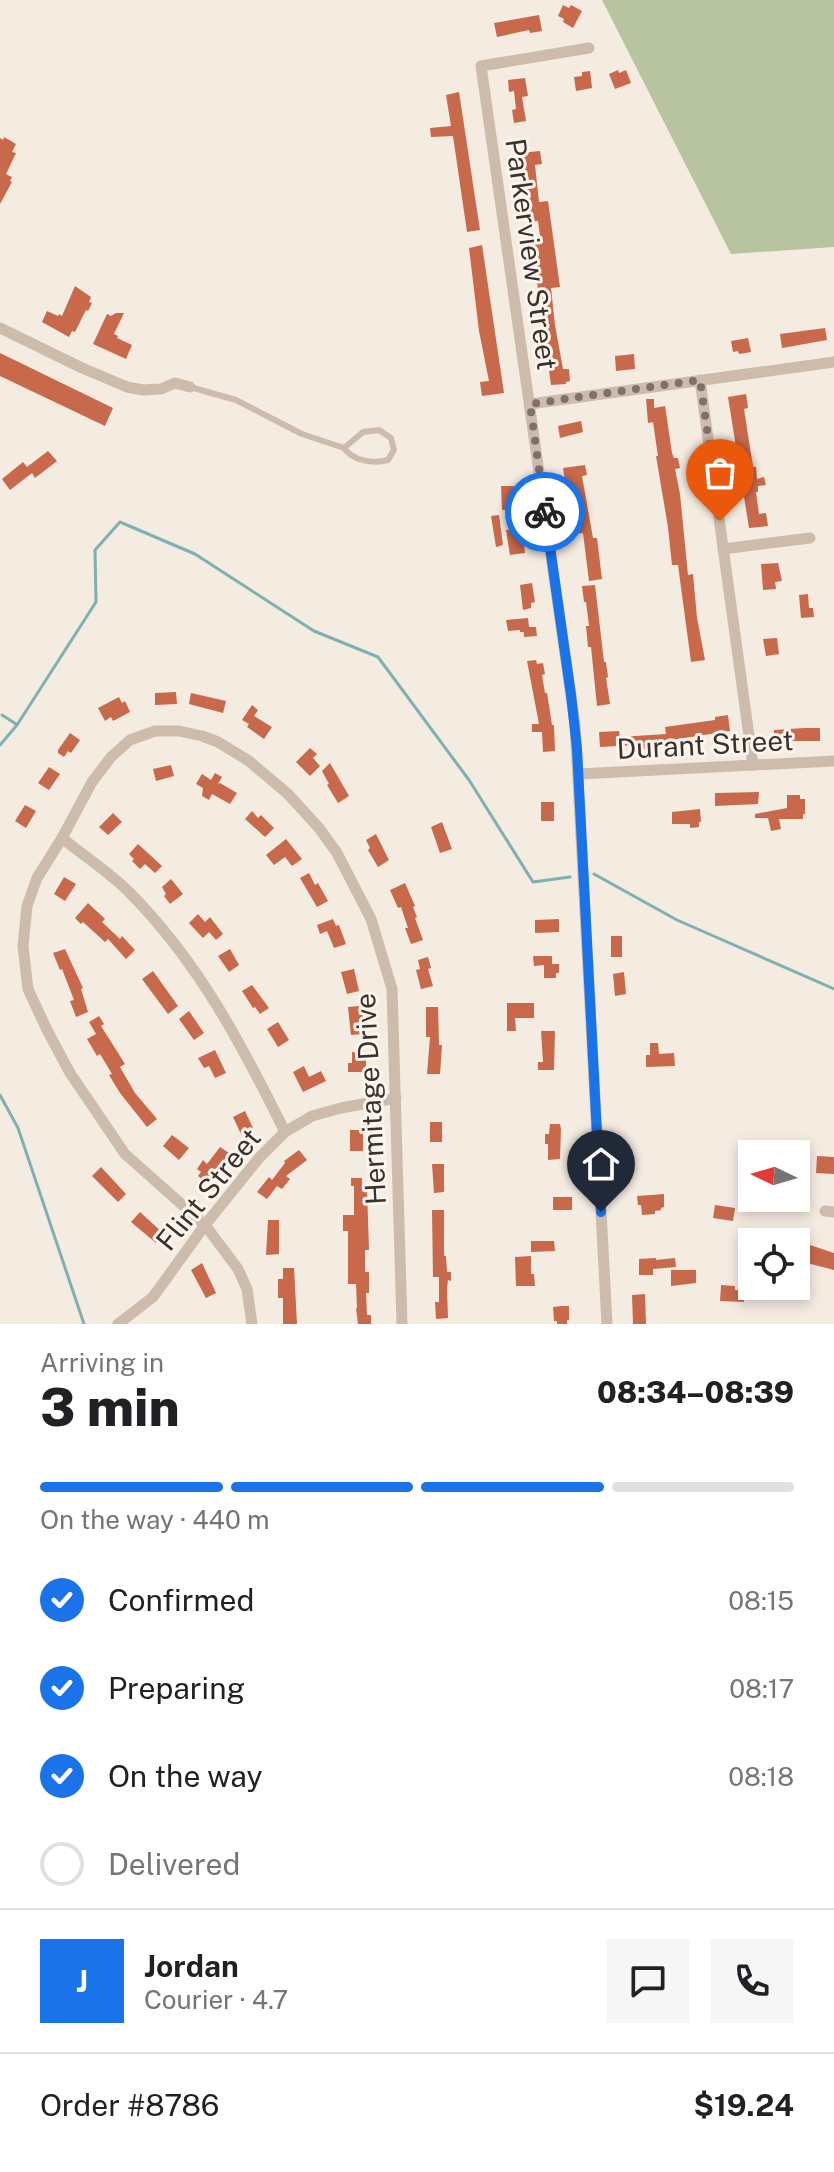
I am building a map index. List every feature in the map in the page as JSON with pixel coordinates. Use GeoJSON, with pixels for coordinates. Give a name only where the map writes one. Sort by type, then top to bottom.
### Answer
{"type":"FeatureCollection","features":[{"type":"Feature","properties":{"kind":"street","name":"Parkerview Street"},"geometry":{"type":"LineString","coordinates":[[589,48],[481,66],[571,695],[578,774],[607,1324]]}},
{"type":"Feature","properties":{"kind":"street"},"geometry":{"type":"LineString","coordinates":[[0,328],[127,387],[152,390],[175,383],[190,387]]}},
{"type":"Feature","properties":{"kind":"street"},"geometry":{"type":"LineString","coordinates":[[530,404],[834,362]]}},
{"type":"Feature","properties":{"kind":"street"},"geometry":{"type":"LineString","coordinates":[[700,380],[753,765]]}},
{"type":"Feature","properties":{"kind":"street"},"geometry":{"type":"LineString","coordinates":[[723,549],[810,538]]}},
{"type":"Feature","properties":{"kind":"street","name":"Hermitage Drive"},"geometry":{"type":"LineString","coordinates":[[252,1324],[247,1289],[238,1269],[205,1225],[125,1154],[70,1073],[28,989],[23,946],[27,906],[37,878],[92,782],[111,757],[130,740],[155,731],[179,731],[202,736],[249,761],[288,794],[337,853],[371,919],[392,989],[402,1324]]}},
{"type":"Feature","properties":{"kind":"street","name":"Durant Street"},"geometry":{"type":"LineString","coordinates":[[578,774],[834,761]]}},
{"type":"Feature","properties":{"kind":"street"},"geometry":{"type":"LineString","coordinates":[[62,838],[127,890],[180,949],[215,1000],[246,1054],[285,1132]]}},
{"type":"Feature","properties":{"kind":"street","name":"Flint Street"},"geometry":{"type":"LineString","coordinates":[[118,1324],[153,1297],[205,1225],[259,1158],[285,1132],[312,1116],[396,1098]]}},
{"type":"Feature","properties":{"kind":"lane"},"geometry":{"type":"LineString","coordinates":[[190,387],[236,400],[302,434],[344,448],[348,454],[375,463],[388,460],[394,450],[391,438],[379,430],[363,432],[344,448]]}},
{"type":"Feature","properties":{"kind":"green space"},"geometry":{"type":"Polygon","coordinates":[[[602,0],[834,0],[834,247],[731,254],[602,0]]]}},
{"type":"Feature","properties":{"kind":"building"},"geometry":{"type":"Polygon","coordinates":[[[563,5],[569,8],[571,5],[582,11],[573,28],[558,16],[563,5]]]}},
{"type":"Feature","properties":{"kind":"building"},"geometry":{"type":"Polygon","coordinates":[[[539,15],[542,31],[530,33],[529,30],[497,37],[494,23],[539,15]]]}},
{"type":"Feature","properties":{"kind":"building"},"geometry":{"type":"Polygon","coordinates":[[[618,70],[619,73],[626,70],[631,83],[615,89],[609,74],[618,70]]]}},
{"type":"Feature","properties":{"kind":"building"},"geometry":{"type":"Polygon","coordinates":[[[590,71],[592,88],[576,91],[574,77],[590,71]]]}},
{"type":"Feature","properties":{"kind":"building"},"geometry":{"type":"Polygon","coordinates":[[[525,78],[528,96],[522,97],[526,121],[514,123],[514,91],[509,92],[508,80],[525,78]]]}},
{"type":"Feature","properties":{"kind":"building"},"geometry":{"type":"Polygon","coordinates":[[[459,92],[480,230],[467,232],[453,136],[431,137],[430,128],[451,126],[446,95],[459,92]]]}},
{"type":"Feature","properties":{"kind":"building"},"geometry":{"type":"Polygon","coordinates":[[[4,137],[16,144],[12,152],[16,153],[6,174],[12,177],[12,182],[0,204],[0,138],[3,140],[4,137]]]}},
{"type":"Feature","properties":{"kind":"building"},"geometry":{"type":"Polygon","coordinates":[[[540,151],[542,164],[535,165],[539,202],[548,201],[560,287],[551,288],[563,369],[569,369],[570,381],[566,384],[551,385],[531,237],[540,236],[538,221],[529,222],[520,153],[540,151]]]}},
{"type":"Feature","properties":{"kind":"building"},"geometry":{"type":"Polygon","coordinates":[[[482,245],[504,393],[482,396],[480,382],[489,381],[479,331],[469,248],[482,245]]]}},
{"type":"Feature","properties":{"kind":"building"},"geometry":{"type":"Polygon","coordinates":[[[75,286],[91,297],[89,302],[92,303],[69,337],[42,322],[47,311],[62,316],[75,286]]]}},
{"type":"Feature","properties":{"kind":"building"},"geometry":{"type":"Polygon","coordinates":[[[124,313],[114,334],[132,345],[126,359],[93,344],[107,314],[111,316],[124,313]]]}},
{"type":"Feature","properties":{"kind":"building"},"geometry":{"type":"Polygon","coordinates":[[[825,328],[827,340],[782,348],[780,334],[825,328]]]}},
{"type":"Feature","properties":{"kind":"building"},"geometry":{"type":"Polygon","coordinates":[[[748,338],[751,352],[733,352],[731,341],[748,338]]]}},
{"type":"Feature","properties":{"kind":"building"},"geometry":{"type":"Polygon","coordinates":[[[0,353],[113,408],[105,426],[0,376],[0,353]]]}},
{"type":"Feature","properties":{"kind":"building"},"geometry":{"type":"Polygon","coordinates":[[[634,354],[635,369],[616,371],[615,356],[634,354]]]}},
{"type":"Feature","properties":{"kind":"building"},"geometry":{"type":"Polygon","coordinates":[[[746,394],[748,408],[744,409],[753,467],[756,467],[757,479],[764,477],[766,485],[758,486],[756,492],[759,514],[766,513],[768,526],[749,528],[728,397],[746,394]]]}},
{"type":"Feature","properties":{"kind":"building"},"geometry":{"type":"Polygon","coordinates":[[[646,399],[654,399],[654,408],[665,406],[672,453],[674,458],[678,458],[680,468],[675,469],[688,575],[693,574],[705,660],[691,662],[678,565],[672,565],[653,422],[648,423],[646,399]]]}},
{"type":"Feature","properties":{"kind":"building"},"geometry":{"type":"Polygon","coordinates":[[[581,421],[583,432],[560,438],[558,426],[581,421]]]}},
{"type":"Feature","properties":{"kind":"building"},"geometry":{"type":"Polygon","coordinates":[[[48,451],[57,461],[35,478],[32,473],[10,490],[2,479],[23,462],[27,467],[48,451]]]}},
{"type":"Feature","properties":{"kind":"building"},"geometry":{"type":"Polygon","coordinates":[[[585,465],[587,475],[582,476],[593,538],[597,538],[602,579],[589,581],[583,533],[576,534],[572,504],[564,505],[562,495],[567,494],[563,468],[585,465]]]}},
{"type":"Feature","properties":{"kind":"building"},"geometry":{"type":"Polygon","coordinates":[[[501,486],[514,486],[515,509],[502,510],[501,486]]]}},
{"type":"Feature","properties":{"kind":"building"},"geometry":{"type":"Polygon","coordinates":[[[499,515],[503,545],[496,547],[491,516],[499,515]]]}},
{"type":"Feature","properties":{"kind":"building"},"geometry":{"type":"Polygon","coordinates":[[[522,528],[525,553],[510,555],[506,530],[522,528]]]}},
{"type":"Feature","properties":{"kind":"building"},"geometry":{"type":"Polygon","coordinates":[[[778,563],[782,581],[775,582],[776,589],[763,590],[761,564],[778,563]]]}},
{"type":"Feature","properties":{"kind":"building"},"geometry":{"type":"Polygon","coordinates":[[[532,583],[535,602],[531,603],[531,608],[523,610],[520,585],[532,583]]]}},
{"type":"Feature","properties":{"kind":"building"},"geometry":{"type":"Polygon","coordinates":[[[595,585],[610,704],[597,706],[582,586],[595,585]]]}},
{"type":"Feature","properties":{"kind":"building"},"geometry":{"type":"Polygon","coordinates":[[[808,594],[809,608],[813,608],[814,617],[801,618],[799,595],[808,594]]]}},
{"type":"Feature","properties":{"kind":"building"},"geometry":{"type":"Polygon","coordinates":[[[528,618],[529,627],[536,627],[537,636],[524,637],[524,632],[520,630],[508,631],[506,620],[528,618]]]}},
{"type":"Feature","properties":{"kind":"building"},"geometry":{"type":"Polygon","coordinates":[[[777,638],[779,654],[766,656],[763,639],[777,638]]]}},
{"type":"Feature","properties":{"kind":"building"},"geometry":{"type":"Polygon","coordinates":[[[536,660],[537,664],[543,663],[545,674],[542,675],[554,725],[555,751],[543,752],[542,732],[532,732],[532,724],[539,724],[527,661],[536,660]]]}},
{"type":"Feature","properties":{"kind":"building"},"geometry":{"type":"Polygon","coordinates":[[[176,692],[177,704],[155,705],[155,693],[176,692]]]}},
{"type":"Feature","properties":{"kind":"building"},"geometry":{"type":"Polygon","coordinates":[[[191,693],[226,701],[223,713],[189,704],[191,693]]]}},
{"type":"Feature","properties":{"kind":"building"},"geometry":{"type":"Polygon","coordinates":[[[119,697],[122,703],[125,701],[130,712],[113,721],[111,717],[105,721],[98,708],[119,697]]]}},
{"type":"Feature","properties":{"kind":"building"},"geometry":{"type":"Polygon","coordinates":[[[252,705],[258,710],[254,716],[272,727],[264,739],[242,720],[252,705]]]}},
{"type":"Feature","properties":{"kind":"building"},"geometry":{"type":"Polygon","coordinates":[[[728,715],[730,731],[658,742],[658,748],[633,750],[633,745],[600,747],[599,732],[619,731],[620,737],[666,734],[665,727],[715,720],[715,717],[728,715]]]}},
{"type":"Feature","properties":{"kind":"building"},"geometry":{"type":"Polygon","coordinates":[[[820,728],[820,741],[774,741],[774,730],[820,728]]]}},
{"type":"Feature","properties":{"kind":"building"},"geometry":{"type":"Polygon","coordinates":[[[70,733],[80,740],[64,757],[58,750],[70,733]]]}},
{"type":"Feature","properties":{"kind":"building"},"geometry":{"type":"Polygon","coordinates":[[[310,748],[317,754],[313,758],[320,766],[310,776],[296,762],[310,748]]]}},
{"type":"Feature","properties":{"kind":"building"},"geometry":{"type":"Polygon","coordinates":[[[330,763],[349,796],[338,803],[322,771],[330,763]]]}},
{"type":"Feature","properties":{"kind":"building"},"geometry":{"type":"Polygon","coordinates":[[[171,765],[174,776],[156,781],[153,769],[171,765]]]}},
{"type":"Feature","properties":{"kind":"building"},"geometry":{"type":"Polygon","coordinates":[[[49,767],[60,774],[49,790],[38,783],[49,767]]]}},
{"type":"Feature","properties":{"kind":"building"},"geometry":{"type":"Polygon","coordinates":[[[215,773],[222,777],[218,784],[237,793],[230,804],[212,794],[209,800],[202,796],[203,788],[196,784],[202,774],[211,780],[215,773]]]}},
{"type":"Feature","properties":{"kind":"building"},"geometry":{"type":"Polygon","coordinates":[[[759,792],[758,804],[715,806],[715,793],[759,792]]]}},
{"type":"Feature","properties":{"kind":"building"},"geometry":{"type":"Polygon","coordinates":[[[787,795],[800,795],[800,799],[805,799],[803,819],[779,819],[781,829],[771,831],[768,818],[755,818],[755,814],[787,808],[787,795]]]}},
{"type":"Feature","properties":{"kind":"building"},"geometry":{"type":"Polygon","coordinates":[[[541,802],[554,802],[554,821],[541,821],[541,802]]]}},
{"type":"Feature","properties":{"kind":"building"},"geometry":{"type":"Polygon","coordinates":[[[25,805],[36,811],[26,828],[15,821],[25,805]]]}},
{"type":"Feature","properties":{"kind":"building"},"geometry":{"type":"Polygon","coordinates":[[[700,809],[699,827],[672,824],[672,812],[700,809]]]}},
{"type":"Feature","properties":{"kind":"building"},"geometry":{"type":"Polygon","coordinates":[[[252,811],[274,828],[265,837],[245,819],[252,811]]]}},
{"type":"Feature","properties":{"kind":"building"},"geometry":{"type":"Polygon","coordinates":[[[113,813],[122,822],[108,835],[99,827],[113,813]]]}},
{"type":"Feature","properties":{"kind":"building"},"geometry":{"type":"Polygon","coordinates":[[[442,822],[452,849],[440,853],[431,827],[442,822]]]}},
{"type":"Feature","properties":{"kind":"building"},"geometry":{"type":"Polygon","coordinates":[[[376,834],[389,860],[378,867],[366,840],[376,834]]]}},
{"type":"Feature","properties":{"kind":"building"},"geometry":{"type":"Polygon","coordinates":[[[286,839],[302,859],[292,866],[285,857],[274,865],[266,855],[286,839]]]}},
{"type":"Feature","properties":{"kind":"building"},"geometry":{"type":"Polygon","coordinates":[[[138,844],[162,866],[155,873],[145,864],[140,869],[132,861],[134,859],[129,854],[138,844]]]}},
{"type":"Feature","properties":{"kind":"building"},"geometry":{"type":"Polygon","coordinates":[[[309,873],[328,901],[317,907],[300,878],[309,873]]]}},
{"type":"Feature","properties":{"kind":"building"},"geometry":{"type":"Polygon","coordinates":[[[64,877],[76,884],[65,901],[54,894],[64,877]]]}},
{"type":"Feature","properties":{"kind":"building"},"geometry":{"type":"Polygon","coordinates":[[[171,879],[183,894],[170,904],[162,887],[171,879]]]}},
{"type":"Feature","properties":{"kind":"building"},"geometry":{"type":"Polygon","coordinates":[[[405,883],[415,906],[415,918],[423,940],[411,944],[401,907],[398,908],[390,890],[405,883]]]}},
{"type":"Feature","properties":{"kind":"building"},"geometry":{"type":"Polygon","coordinates":[[[88,903],[105,919],[102,922],[135,950],[126,959],[108,939],[105,942],[75,918],[88,903]]]}},
{"type":"Feature","properties":{"kind":"building"},"geometry":{"type":"Polygon","coordinates":[[[198,914],[205,922],[210,917],[223,934],[216,940],[209,932],[203,938],[189,923],[198,914]]]}},
{"type":"Feature","properties":{"kind":"building"},"geometry":{"type":"Polygon","coordinates":[[[333,919],[336,926],[339,925],[346,944],[334,948],[327,931],[320,934],[317,925],[333,919]]]}},
{"type":"Feature","properties":{"kind":"building"},"geometry":{"type":"Polygon","coordinates":[[[559,919],[559,932],[535,933],[535,920],[559,919]]]}},
{"type":"Feature","properties":{"kind":"building"},"geometry":{"type":"Polygon","coordinates":[[[611,936],[622,936],[622,957],[611,957],[611,936]]]}},
{"type":"Feature","properties":{"kind":"building"},"geometry":{"type":"Polygon","coordinates":[[[65,949],[83,988],[88,1012],[76,1017],[70,1001],[74,1000],[53,953],[65,949]]]}},
{"type":"Feature","properties":{"kind":"building"},"geometry":{"type":"Polygon","coordinates":[[[230,949],[239,965],[229,972],[218,956],[230,949]]]}},
{"type":"Feature","properties":{"kind":"building"},"geometry":{"type":"Polygon","coordinates":[[[533,956],[552,956],[552,964],[559,964],[556,978],[544,978],[544,965],[534,966],[533,956]]]}},
{"type":"Feature","properties":{"kind":"building"},"geometry":{"type":"Polygon","coordinates":[[[428,957],[433,986],[421,989],[416,970],[420,969],[418,960],[428,957]]]}},
{"type":"Feature","properties":{"kind":"building"},"geometry":{"type":"Polygon","coordinates":[[[354,969],[359,991],[347,994],[341,972],[354,969]]]}},
{"type":"Feature","properties":{"kind":"building"},"geometry":{"type":"Polygon","coordinates":[[[153,971],[178,1006],[168,1014],[142,979],[153,971]]]}},
{"type":"Feature","properties":{"kind":"building"},"geometry":{"type":"Polygon","coordinates":[[[624,972],[626,994],[615,996],[613,974],[624,972]]]}},
{"type":"Feature","properties":{"kind":"building"},"geometry":{"type":"Polygon","coordinates":[[[252,985],[269,1008],[260,1014],[242,991],[252,985]]]}},
{"type":"Feature","properties":{"kind":"building"},"geometry":{"type":"Polygon","coordinates":[[[507,1003],[534,1003],[534,1018],[515,1018],[516,1031],[507,1031],[507,1003]]]}},
{"type":"Feature","properties":{"kind":"building"},"geometry":{"type":"Polygon","coordinates":[[[359,1006],[359,1015],[363,1015],[363,1034],[351,1035],[348,1007],[359,1006]]]}},
{"type":"Feature","properties":{"kind":"building"},"geometry":{"type":"Polygon","coordinates":[[[426,1007],[438,1007],[439,1045],[442,1045],[440,1074],[427,1074],[430,1037],[426,1037],[426,1007]]]}},
{"type":"Feature","properties":{"kind":"building"},"geometry":{"type":"Polygon","coordinates":[[[189,1011],[204,1033],[194,1040],[179,1019],[189,1011]]]}},
{"type":"Feature","properties":{"kind":"building"},"geometry":{"type":"Polygon","coordinates":[[[99,1016],[104,1024],[101,1026],[125,1064],[120,1067],[135,1093],[157,1119],[147,1127],[120,1093],[100,1054],[97,1056],[87,1039],[96,1034],[89,1022],[99,1016]]]}},
{"type":"Feature","properties":{"kind":"building"},"geometry":{"type":"Polygon","coordinates":[[[278,1022],[289,1040],[278,1047],[267,1029],[278,1022]]]}},
{"type":"Feature","properties":{"kind":"building"},"geometry":{"type":"Polygon","coordinates":[[[541,1031],[555,1031],[554,1070],[538,1070],[538,1062],[543,1062],[541,1031]]]}},
{"type":"Feature","properties":{"kind":"building"},"geometry":{"type":"Polygon","coordinates":[[[650,1043],[658,1043],[659,1054],[674,1053],[675,1066],[646,1067],[650,1043]]]}},
{"type":"Feature","properties":{"kind":"building"},"geometry":{"type":"Polygon","coordinates":[[[215,1050],[226,1073],[215,1078],[209,1066],[204,1068],[198,1058],[215,1050]]]}},
{"type":"Feature","properties":{"kind":"building"},"geometry":{"type":"Polygon","coordinates":[[[352,1052],[366,1053],[366,1072],[348,1072],[352,1052]]]}},
{"type":"Feature","properties":{"kind":"building"},"geometry":{"type":"Polygon","coordinates":[[[304,1066],[309,1077],[321,1071],[326,1081],[303,1092],[293,1072],[304,1066]]]}},
{"type":"Feature","properties":{"kind":"building"},"geometry":{"type":"Polygon","coordinates":[[[245,1111],[253,1128],[241,1134],[233,1117],[245,1111]]]}},
{"type":"Feature","properties":{"kind":"building"},"geometry":{"type":"Polygon","coordinates":[[[430,1122],[442,1122],[442,1142],[430,1142],[430,1122]]]}},
{"type":"Feature","properties":{"kind":"building"},"geometry":{"type":"Polygon","coordinates":[[[550,1124],[560,1124],[560,1159],[548,1160],[545,1134],[549,1134],[550,1124]]]}},
{"type":"Feature","properties":{"kind":"building"},"geometry":{"type":"Polygon","coordinates":[[[350,1130],[363,1130],[363,1151],[350,1151],[350,1130]]]}},
{"type":"Feature","properties":{"kind":"building"},"geometry":{"type":"Polygon","coordinates":[[[172,1135],[189,1148],[179,1160],[163,1146],[172,1135]]]}},
{"type":"Feature","properties":{"kind":"building"},"geometry":{"type":"Polygon","coordinates":[[[220,1147],[229,1153],[208,1184],[198,1176],[201,1172],[197,1169],[203,1160],[207,1164],[220,1147]]]}},
{"type":"Feature","properties":{"kind":"building"},"geometry":{"type":"Polygon","coordinates":[[[299,1150],[307,1160],[286,1176],[290,1179],[282,1189],[277,1186],[267,1199],[257,1192],[269,1177],[272,1180],[284,1161],[299,1150]]]}},
{"type":"Feature","properties":{"kind":"building"},"geometry":{"type":"Polygon","coordinates":[[[817,1156],[834,1157],[834,1174],[816,1173],[817,1156]]]}},
{"type":"Feature","properties":{"kind":"building"},"geometry":{"type":"Polygon","coordinates":[[[432,1164],[444,1164],[444,1192],[434,1193],[432,1164]]]}},
{"type":"Feature","properties":{"kind":"building"},"geometry":{"type":"Polygon","coordinates":[[[101,1167],[126,1194],[118,1202],[92,1176],[101,1167]]]}},
{"type":"Feature","properties":{"kind":"building"},"geometry":{"type":"Polygon","coordinates":[[[351,1178],[362,1178],[362,1189],[367,1189],[369,1250],[365,1250],[365,1272],[369,1272],[369,1293],[366,1293],[367,1315],[371,1315],[371,1324],[358,1324],[356,1284],[348,1284],[348,1231],[343,1231],[343,1215],[354,1215],[351,1178]]]}},
{"type":"Feature","properties":{"kind":"building"},"geometry":{"type":"Polygon","coordinates":[[[664,1194],[661,1210],[642,1215],[637,1196],[664,1194]]]}},
{"type":"Feature","properties":{"kind":"building"},"geometry":{"type":"Polygon","coordinates":[[[553,1197],[572,1197],[572,1210],[553,1210],[553,1197]]]}},
{"type":"Feature","properties":{"kind":"building"},"geometry":{"type":"Polygon","coordinates":[[[715,1205],[735,1208],[733,1221],[713,1218],[715,1205]]]}},
{"type":"Feature","properties":{"kind":"building"},"geometry":{"type":"Polygon","coordinates":[[[432,1210],[444,1210],[444,1256],[447,1272],[451,1272],[447,1289],[448,1318],[436,1319],[439,1277],[433,1277],[432,1210]]]}},
{"type":"Feature","properties":{"kind":"building"},"geometry":{"type":"Polygon","coordinates":[[[140,1212],[164,1234],[156,1243],[131,1222],[140,1212]]]}},
{"type":"Feature","properties":{"kind":"building"},"geometry":{"type":"Polygon","coordinates":[[[268,1220],[279,1220],[279,1254],[266,1255],[268,1220]]]}},
{"type":"Feature","properties":{"kind":"building"},"geometry":{"type":"Polygon","coordinates":[[[531,1241],[554,1241],[555,1251],[531,1252],[531,1241]]]}},
{"type":"Feature","properties":{"kind":"building"},"geometry":{"type":"Polygon","coordinates":[[[810,1245],[834,1253],[834,1270],[810,1264],[810,1245]]]}},
{"type":"Feature","properties":{"kind":"building"},"geometry":{"type":"Polygon","coordinates":[[[531,1256],[535,1286],[516,1286],[515,1257],[531,1256]]]}},
{"type":"Feature","properties":{"kind":"building"},"geometry":{"type":"Polygon","coordinates":[[[675,1258],[676,1267],[653,1269],[653,1275],[639,1275],[639,1259],[675,1258]]]}},
{"type":"Feature","properties":{"kind":"building"},"geometry":{"type":"Polygon","coordinates":[[[202,1263],[216,1293],[206,1298],[191,1270],[202,1263]]]}},
{"type":"Feature","properties":{"kind":"building"},"geometry":{"type":"Polygon","coordinates":[[[283,1268],[294,1268],[297,1324],[283,1324],[283,1298],[278,1298],[278,1279],[283,1279],[283,1268]]]}},
{"type":"Feature","properties":{"kind":"building"},"geometry":{"type":"Polygon","coordinates":[[[671,1270],[696,1270],[696,1283],[671,1286],[671,1270]]]}},
{"type":"Feature","properties":{"kind":"building"},"geometry":{"type":"Polygon","coordinates":[[[721,1285],[735,1286],[738,1300],[744,1302],[720,1301],[721,1285]]]}},
{"type":"Feature","properties":{"kind":"building"},"geometry":{"type":"Polygon","coordinates":[[[645,1294],[646,1324],[633,1324],[632,1295],[645,1294]]]}},
{"type":"Feature","properties":{"kind":"building"},"geometry":{"type":"Polygon","coordinates":[[[569,1306],[567,1324],[557,1324],[553,1307],[569,1306]]]}},
{"type":"Feature","properties":{"kind":"waterway"},"geometry":{"type":"LineString","coordinates":[[0,745],[17,725],[96,602],[95,550],[120,522],[195,554],[314,631],[378,657],[469,780],[533,882],[570,877]]}},
{"type":"Feature","properties":{"kind":"waterway"},"geometry":{"type":"LineString","coordinates":[[2,715],[16,724]]}},
{"type":"Feature","properties":{"kind":"waterway"},"geometry":{"type":"LineString","coordinates":[[594,874],[677,920],[834,989]]}},
{"type":"Feature","properties":{"kind":"waterway"},"geometry":{"type":"LineString","coordinates":[[0,1095],[18,1128],[84,1324]]}},
{"type":"Feature","properties":{"kind":"way so far"},"geometry":{"type":"LineString","coordinates":[[545,512],[530,404],[700,380],[720,521]]}},
{"type":"Feature","properties":{"kind":"route"},"geometry":{"type":"LineString","coordinates":[[545,512],[577,749],[601,1212]]}}]}
